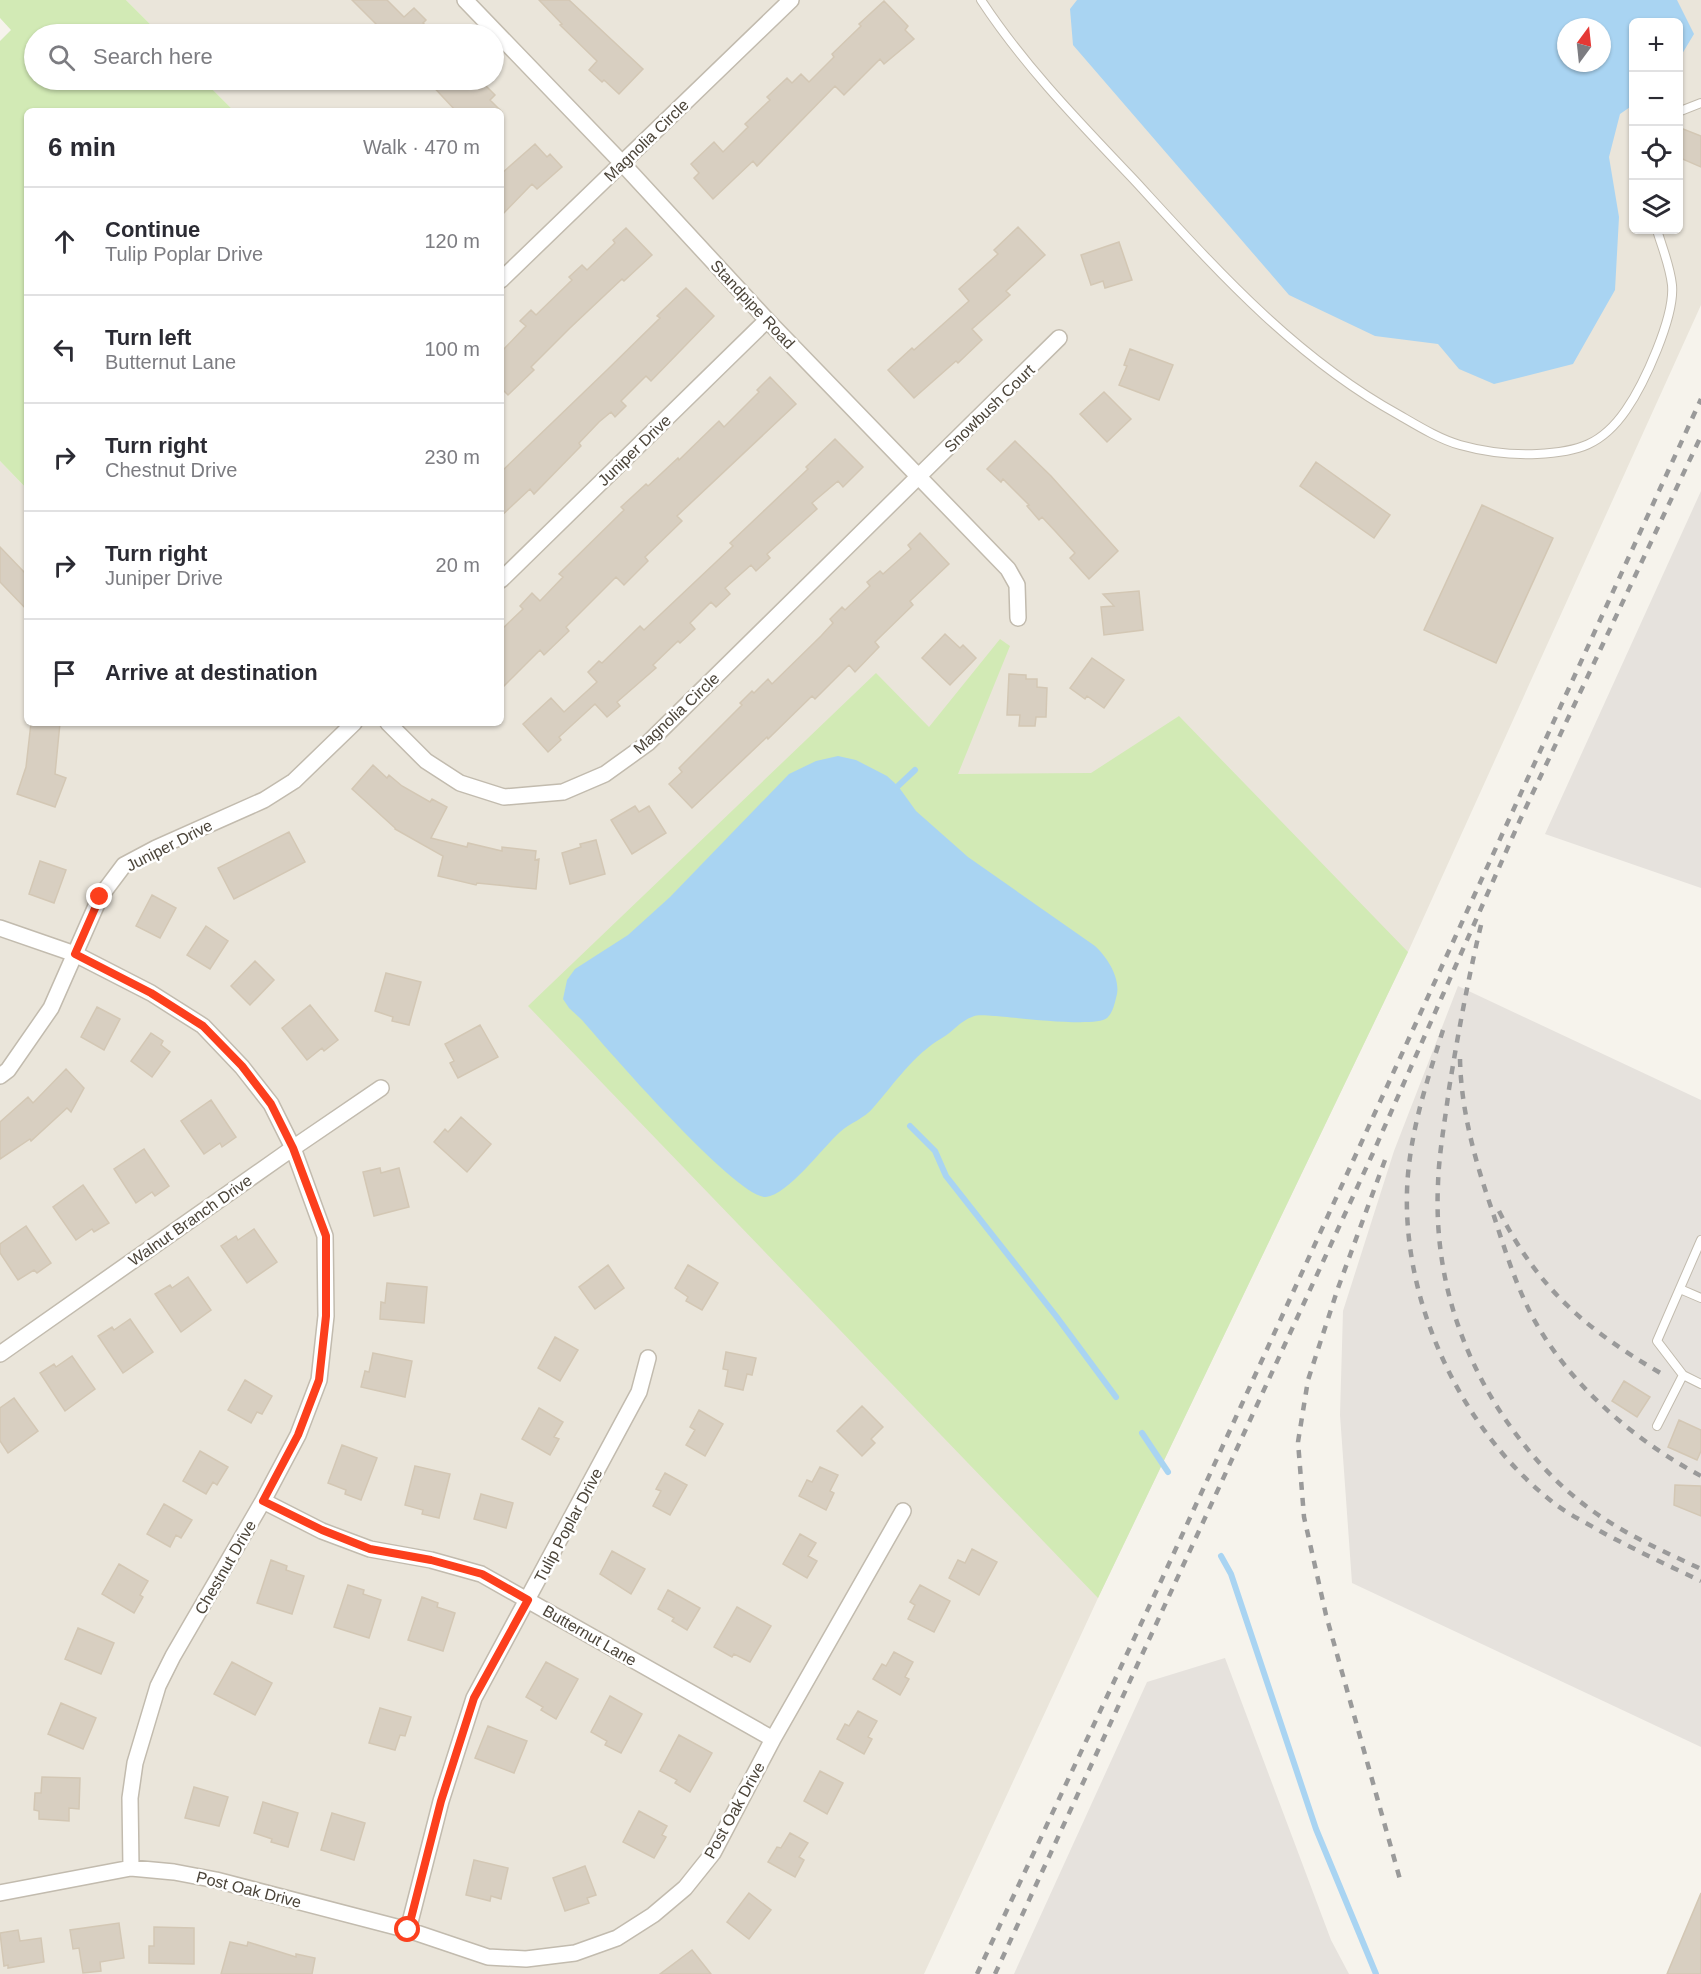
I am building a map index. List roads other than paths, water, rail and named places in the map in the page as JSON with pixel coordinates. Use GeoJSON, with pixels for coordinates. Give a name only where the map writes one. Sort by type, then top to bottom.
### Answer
{"type":"FeatureCollection","features":[{"type":"Feature","properties":{"kind":"street","name":"Standpipe Road"},"geometry":{"type":"LineString","coordinates":[[465,0],[488,24]]}},
{"type":"Feature","properties":{"kind":"street","name":"Magnolia Circle"},"geometry":{"type":"LineString","coordinates":[[504,277],[791,0]]}},
{"type":"Feature","properties":{"kind":"street","name":"Standpipe Road"},"geometry":{"type":"LineString","coordinates":[[504,40],[622,163],[767,320],[1008,569],[1017,585],[1018,618]]}},
{"type":"Feature","properties":{"kind":"street","name":"Juniper Drive"},"geometry":{"type":"LineString","coordinates":[[504,577],[767,320]]}},
{"type":"Feature","properties":{"kind":"street","name":"Snowbush Court"},"geometry":{"type":"LineString","coordinates":[[918,477],[1059,338]]}},
{"type":"Feature","properties":{"kind":"street","name":"Magnolia Circle"},"geometry":{"type":"LineString","coordinates":[[391,726],[426,761],[460,783],[504,797],[563,792],[605,774],[648,743],[918,477]]}},
{"type":"Feature","properties":{"kind":"street","name":"Juniper Drive"},"geometry":{"type":"LineString","coordinates":[[0,1076],[8,1070],[51,1008],[100,897],[124,865],[156,848],[264,800],[294,781],[351,726]]}},
{"type":"Feature","properties":{"kind":"street","name":"Chestnut Drive"},"geometry":{"type":"LineString","coordinates":[[0,928],[75,954],[151,993],[203,1026],[242,1066],[271,1104],[293,1148],[326,1236],[326,1316],[319,1380],[298,1435],[158,1686],[135,1763],[131,1786],[131,1868]]}},
{"type":"Feature","properties":{"kind":"street","name":"Walnut Branch Drive"},"geometry":{"type":"LineString","coordinates":[[0,1354],[381,1088]]}},
{"type":"Feature","properties":{"kind":"street","name":"Tulip Poplar Drive"},"geometry":{"type":"LineString","coordinates":[[408,1930],[441,1801],[474,1698],[639,1392],[648,1358]]}},
{"type":"Feature","properties":{"kind":"street","name":"Butternut Lane"},"geometry":{"type":"LineString","coordinates":[[263,1501],[322,1530],[370,1549],[431,1560],[482,1574],[773,1739]]}},
{"type":"Feature","properties":{"kind":"street","name":"Post Oak Drive"},"geometry":{"type":"LineString","coordinates":[[0,1893],[131,1868],[174,1872],[216,1880],[408,1930],[488,1957],[526,1959],[575,1953],[617,1938],[653,1916],[686,1888],[713,1853],[773,1739],[903,1511]]}},
{"type":"Feature","properties":{"kind":"lane"},"geometry":{"type":"LineString","coordinates":[[981,0],[1040,80],[1231,285],[1280,330],[1338,377],[1373,401],[1458,445],[1491,452],[1525,454],[1579,449],[1599,438],[1618,421],[1650,364],[1664,329],[1672,300],[1670,272],[1658,234]]}},
{"type":"Feature","properties":{"kind":"lane"},"geometry":{"type":"LineString","coordinates":[[1683,110],[1701,103]]}},
{"type":"Feature","properties":{"kind":"lane"},"geometry":{"type":"LineString","coordinates":[[1701,1240],[1657,1341],[1683,1375],[1701,1384]]}},
{"type":"Feature","properties":{"kind":"lane"},"geometry":{"type":"LineString","coordinates":[[1680,1289],[1701,1298]]}},
{"type":"Feature","properties":{"kind":"lane"},"geometry":{"type":"LineString","coordinates":[[1657,1426],[1683,1375]]}},
{"type":"Feature","properties":{"kind":"water"},"geometry":{"type":"Polygon","coordinates":[[[1077,0],[1677,0],[1694,34],[1683,52],[1683,18],[1629,18],[1629,108],[1620,114],[1609,157],[1619,217],[1615,290],[1573,364],[1494,384],[1459,369],[1438,344],[1375,336],[1289,295],[1073,45],[1070,9],[1077,0]]]}},
{"type":"Feature","properties":{"kind":"water"},"geometry":{"type":"Polygon","coordinates":[[[838,756],[856,760],[887,776],[898,786],[916,811],[968,857],[1095,946],[1112,968],[1117,981],[1117,994],[1111,1013],[1100,1021],[1071,1022],[983,1015],[968,1019],[922,1053],[870,1112],[840,1132],[795,1180],[775,1194],[766,1197],[751,1191],[701,1149],[643,1089],[563,999],[567,980],[575,969],[628,935],[670,897],[789,774],[816,761],[838,756]]]}},
{"type":"Feature","properties":{"kind":"waterway"},"geometry":{"type":"LineString","coordinates":[[898,786],[915,770]]}},
{"type":"Feature","properties":{"kind":"waterway"},"geometry":{"type":"LineString","coordinates":[[910,1126],[935,1151],[946,1176],[1056,1316],[1116,1397]]}},
{"type":"Feature","properties":{"kind":"waterway"},"geometry":{"type":"LineString","coordinates":[[1142,1433],[1168,1472]]}},
{"type":"Feature","properties":{"kind":"waterway"},"geometry":{"type":"LineString","coordinates":[[1221,1556],[1231,1574],[1316,1829],[1376,1974]]}},
{"type":"Feature","properties":{"kind":"railway"},"geometry":{"type":"LineString","coordinates":[[977,1974],[1162,1579],[1701,399]]}},
{"type":"Feature","properties":{"kind":"railway"},"geometry":{"type":"LineString","coordinates":[[995,1974],[1373,1153],[1520,820],[1701,436]]}},
{"type":"Feature","properties":{"kind":"railway"},"geometry":{"type":"LineString","coordinates":[[1481,925],[1449,1089],[1438,1184],[1440,1246],[1445,1276],[1461,1334],[1473,1362],[1503,1416],[1523,1444],[1557,1482],[1609,1522],[1701,1569]]}},
{"type":"Feature","properties":{"kind":"railway"},"geometry":{"type":"LineString","coordinates":[[1443,1030],[1416,1124],[1410,1157],[1407,1204],[1411,1252],[1421,1299],[1437,1345],[1458,1390],[1485,1431],[1515,1468],[1550,1500],[1637,1551],[1701,1581]]}},
{"type":"Feature","properties":{"kind":"railway"},"geometry":{"type":"LineString","coordinates":[[1460,1059],[1466,1116],[1486,1192],[1519,1287],[1545,1338],[1562,1362],[1603,1406],[1650,1445],[1701,1476]]}},
{"type":"Feature","properties":{"kind":"railway"},"geometry":{"type":"LineString","coordinates":[[1385,1160],[1338,1288],[1308,1380],[1298,1442],[1304,1517],[1326,1615],[1401,1883]]}},
{"type":"Feature","properties":{"kind":"railway"},"geometry":{"type":"LineString","coordinates":[[1499,1211],[1531,1264],[1567,1306],[1611,1341],[1662,1374]]}}]}
